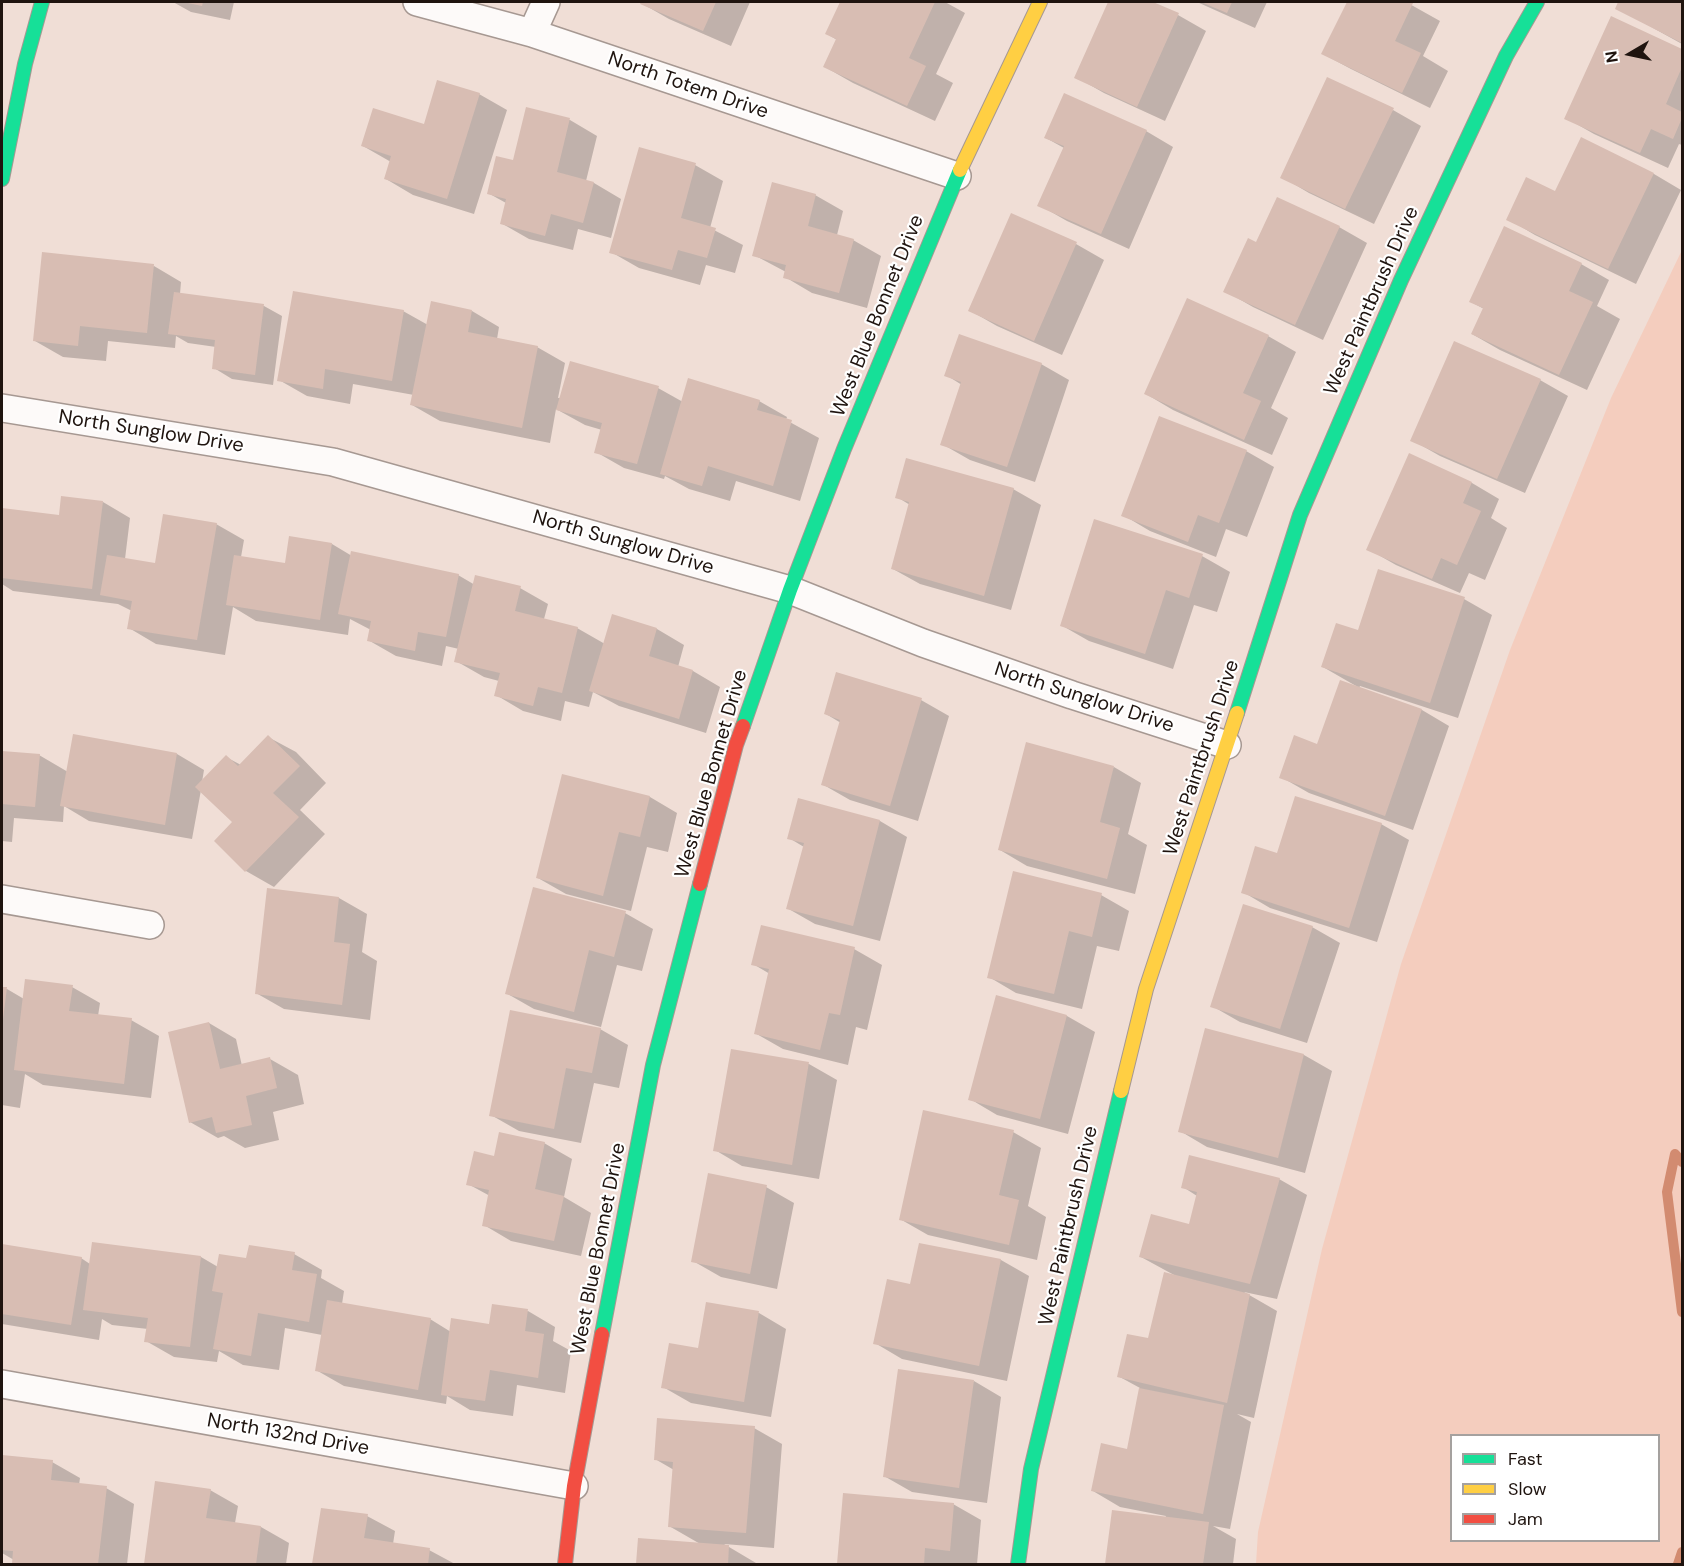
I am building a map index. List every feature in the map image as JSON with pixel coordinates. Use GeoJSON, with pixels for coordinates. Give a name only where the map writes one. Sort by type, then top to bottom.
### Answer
{"type":"FeatureCollection","features":[{"type":"Feature","properties":{"kind":"street"},"geometry":{"type":"LineString","coordinates":[[2,179],[25,64],[42,2]]}},
{"type":"Feature","properties":{"kind":"street","name":"North Totem Drive"},"geometry":{"type":"LineString","coordinates":[[417,2],[532,33],[957,176]]}},
{"type":"Feature","properties":{"kind":"street"},"geometry":{"type":"LineString","coordinates":[[532,33],[546,2]]}},
{"type":"Feature","properties":{"kind":"street","name":"West Blue Bonnet Drive"},"geometry":{"type":"LineString","coordinates":[[565,1564],[574,1486],[653,1065],[736,745],[790,590],[844,449],[957,176],[1040,2]]}},
{"type":"Feature","properties":{"kind":"street","name":"West Paintbrush Drive"},"geometry":{"type":"LineString","coordinates":[[1018,1564],[1031,1469],[1146,989],[1300,515],[1401,280],[1506,56],[1537,2]]}},
{"type":"Feature","properties":{"kind":"street","name":"North Sunglow Drive"},"geometry":{"type":"LineString","coordinates":[[2,408],[333,462],[790,590],[923,643],[1072,695],[1227,745]]}},
{"type":"Feature","properties":{"kind":"street"},"geometry":{"type":"LineString","coordinates":[[2,899],[150,925]]}},
{"type":"Feature","properties":{"kind":"street","name":"North 132nd Drive"},"geometry":{"type":"LineString","coordinates":[[2,1384],[574,1486]]}},
{"type":"Feature","properties":{"kind":"shaded area"},"geometry":{"type":"Polygon","coordinates":[[[1682,250],[1682,1564],[1256,1564],[1258,1532],[1322,1249],[1401,964],[1510,650],[1611,398],[1682,250]]]}},
{"type":"Feature","properties":{"kind":"building"},"geometry":{"type":"Polygon","coordinates":[[[188,2],[203,2],[202,6],[188,2]]]}},
{"type":"Feature","properties":{"kind":"building"},"geometry":{"type":"Polygon","coordinates":[[[641,2],[716,2],[703,31],[640,4],[641,2]]]}},
{"type":"Feature","properties":{"kind":"building"},"geometry":{"type":"Polygon","coordinates":[[[840,2],[935,2],[909,58],[926,66],[907,106],[823,67],[836,39],[825,34],[840,2]]]}},
{"type":"Feature","properties":{"kind":"building"},"geometry":{"type":"Polygon","coordinates":[[[1108,2],[1153,2],[1179,13],[1137,107],[1074,78],[1108,2]]]}},
{"type":"Feature","properties":{"kind":"building"},"geometry":{"type":"Polygon","coordinates":[[[1201,2],[1232,2],[1227,13],[1201,2]]]}},
{"type":"Feature","properties":{"kind":"building"},"geometry":{"type":"Polygon","coordinates":[[[1347,2],[1413,3],[1395,41],[1421,53],[1402,93],[1321,54],[1347,2]]]}},
{"type":"Feature","properties":{"kind":"building"},"geometry":{"type":"Polygon","coordinates":[[[1618,2],[1682,2],[1682,43],[1615,9],[1618,2]]]}},
{"type":"Feature","properties":{"kind":"building"},"geometry":{"type":"Polygon","coordinates":[[[1611,16],[1682,49],[1682,67],[1666,104],[1682,112],[1682,118],[1673,139],[1651,129],[1640,153],[1564,119],[1611,16]]]}},
{"type":"Feature","properties":{"kind":"building"},"geometry":{"type":"Polygon","coordinates":[[[1327,77],[1394,108],[1345,209],[1280,178],[1327,77]]]}},
{"type":"Feature","properties":{"kind":"building"},"geometry":{"type":"Polygon","coordinates":[[[437,80],[480,93],[447,199],[384,179],[391,156],[361,146],[373,108],[424,124],[437,80]]]}},
{"type":"Feature","properties":{"kind":"building"},"geometry":{"type":"Polygon","coordinates":[[[1064,93],[1147,130],[1101,234],[1037,206],[1064,146],[1044,138],[1064,93]]]}},
{"type":"Feature","properties":{"kind":"building"},"geometry":{"type":"Polygon","coordinates":[[[526,107],[570,118],[557,172],[594,182],[583,223],[551,214],[545,236],[500,224],[506,199],[487,194],[496,156],[513,160],[526,107]]]}},
{"type":"Feature","properties":{"kind":"building"},"geometry":{"type":"Polygon","coordinates":[[[1581,137],[1654,173],[1608,269],[1506,220],[1526,177],[1555,191],[1581,137]]]}},
{"type":"Feature","properties":{"kind":"building"},"geometry":{"type":"Polygon","coordinates":[[[639,147],[696,163],[681,218],[716,228],[707,258],[678,250],[672,270],[609,253],[639,147]]]}},
{"type":"Feature","properties":{"kind":"building"},"geometry":{"type":"Polygon","coordinates":[[[772,182],[816,194],[808,226],[854,239],[839,293],[783,278],[786,265],[752,256],[772,182]]]}},
{"type":"Feature","properties":{"kind":"building"},"geometry":{"type":"Polygon","coordinates":[[[1277,197],[1340,226],[1295,325],[1223,292],[1248,238],[1256,242],[1277,197]]]}},
{"type":"Feature","properties":{"kind":"building"},"geometry":{"type":"Polygon","coordinates":[[[1011,213],[1077,242],[1034,341],[968,311],[1011,213]]]}},
{"type":"Feature","properties":{"kind":"building"},"geometry":{"type":"Polygon","coordinates":[[[1504,226],[1582,263],[1569,291],[1593,302],[1559,375],[1471,334],[1483,308],[1469,302],[1504,226]]]}},
{"type":"Feature","properties":{"kind":"building"},"geometry":{"type":"Polygon","coordinates":[[[42,252],[154,264],[147,333],[80,326],[78,346],[33,341],[42,252]]]}},
{"type":"Feature","properties":{"kind":"building"},"geometry":{"type":"Polygon","coordinates":[[[293,291],[404,310],[392,381],[325,369],[323,389],[277,381],[293,291]]]}},
{"type":"Feature","properties":{"kind":"building"},"geometry":{"type":"Polygon","coordinates":[[[174,292],[264,304],[255,375],[212,369],[215,340],[168,334],[174,292]]]}},
{"type":"Feature","properties":{"kind":"building"},"geometry":{"type":"Polygon","coordinates":[[[1187,298],[1269,335],[1243,393],[1261,401],[1244,440],[1144,394],[1187,298]]]}},
{"type":"Feature","properties":{"kind":"building"},"geometry":{"type":"Polygon","coordinates":[[[431,301],[472,310],[468,332],[538,346],[522,428],[410,405],[431,301]]]}},
{"type":"Feature","properties":{"kind":"building"},"geometry":{"type":"Polygon","coordinates":[[[959,334],[1042,363],[1007,467],[940,445],[961,382],[944,376],[959,334]]]}},
{"type":"Feature","properties":{"kind":"building"},"geometry":{"type":"Polygon","coordinates":[[[1454,341],[1541,379],[1497,479],[1410,441],[1454,341]]]}},
{"type":"Feature","properties":{"kind":"building"},"geometry":{"type":"Polygon","coordinates":[[[570,361],[659,386],[637,464],[594,453],[602,423],[556,410],[570,361]]]}},
{"type":"Feature","properties":{"kind":"building"},"geometry":{"type":"Polygon","coordinates":[[[688,378],[760,400],[757,410],[792,420],[773,486],[708,466],[702,486],[660,474],[688,378]]]}},
{"type":"Feature","properties":{"kind":"building"},"geometry":{"type":"Polygon","coordinates":[[[1159,416],[1247,450],[1219,523],[1198,515],[1188,542],[1121,516],[1159,416]]]}},
{"type":"Feature","properties":{"kind":"building"},"geometry":{"type":"Polygon","coordinates":[[[1409,453],[1472,482],[1463,503],[1481,511],[1457,565],[1441,558],[1432,579],[1366,550],[1409,453]]]}},
{"type":"Feature","properties":{"kind":"building"},"geometry":{"type":"Polygon","coordinates":[[[906,458],[1014,488],[984,596],[891,569],[909,502],[895,498],[906,458]]]}},
{"type":"Feature","properties":{"kind":"building"},"geometry":{"type":"Polygon","coordinates":[[[61,496],[103,501],[92,589],[2,578],[2,508],[59,515],[61,496]]]}},
{"type":"Feature","properties":{"kind":"building"},"geometry":{"type":"Polygon","coordinates":[[[163,514],[217,523],[197,640],[127,629],[132,601],[100,595],[107,555],[155,563],[163,514]]]}},
{"type":"Feature","properties":{"kind":"building"},"geometry":{"type":"Polygon","coordinates":[[[1094,519],[1203,554],[1189,598],[1166,590],[1145,654],[1060,626],[1094,519]]]}},
{"type":"Feature","properties":{"kind":"building"},"geometry":{"type":"Polygon","coordinates":[[[289,536],[332,543],[320,620],[226,605],[234,555],[285,563],[289,536]]]}},
{"type":"Feature","properties":{"kind":"building"},"geometry":{"type":"Polygon","coordinates":[[[351,551],[459,574],[446,637],[418,632],[415,651],[367,641],[371,621],[338,614],[351,551]]]}},
{"type":"Feature","properties":{"kind":"building"},"geometry":{"type":"Polygon","coordinates":[[[1378,569],[1465,597],[1430,703],[1321,667],[1336,623],[1358,630],[1378,569]]]}},
{"type":"Feature","properties":{"kind":"building"},"geometry":{"type":"Polygon","coordinates":[[[475,575],[521,586],[515,611],[578,627],[562,693],[538,687],[533,706],[494,696],[500,673],[454,662],[475,575]]]}},
{"type":"Feature","properties":{"kind":"building"},"geometry":{"type":"Polygon","coordinates":[[[612,614],[657,628],[649,656],[693,670],[679,719],[589,691],[612,614]]]}},
{"type":"Feature","properties":{"kind":"building"},"geometry":{"type":"Polygon","coordinates":[[[836,672],[922,698],[890,806],[821,785],[840,720],[824,714],[836,672]]]}},
{"type":"Feature","properties":{"kind":"building"},"geometry":{"type":"Polygon","coordinates":[[[1340,680],[1422,709],[1385,816],[1279,778],[1294,735],[1317,744],[1340,680]]]}},
{"type":"Feature","properties":{"kind":"building"},"geometry":{"type":"Polygon","coordinates":[[[73,734],[177,753],[165,825],[60,806],[73,734]]]}},
{"type":"Feature","properties":{"kind":"building"},"geometry":{"type":"Polygon","coordinates":[[[268,735],[300,766],[273,793],[299,817],[245,872],[214,841],[232,822],[195,787],[226,755],[238,766],[268,735]]]}},
{"type":"Feature","properties":{"kind":"building"},"geometry":{"type":"Polygon","coordinates":[[[1026,742],[1114,766],[1100,822],[1120,828],[1107,879],[998,850],[1026,742]]]}},
{"type":"Feature","properties":{"kind":"building"},"geometry":{"type":"Polygon","coordinates":[[[2,751],[40,754],[35,807],[2,804],[2,751]]]}},
{"type":"Feature","properties":{"kind":"building"},"geometry":{"type":"Polygon","coordinates":[[[562,774],[650,796],[640,837],[619,832],[603,896],[536,878],[562,774]]]}},
{"type":"Feature","properties":{"kind":"building"},"geometry":{"type":"Polygon","coordinates":[[[1295,796],[1382,823],[1349,928],[1241,893],[1255,846],[1277,853],[1295,796]]]}},
{"type":"Feature","properties":{"kind":"building"},"geometry":{"type":"Polygon","coordinates":[[[798,798],[880,820],[853,926],[786,909],[804,843],[787,839],[798,798]]]}},
{"type":"Feature","properties":{"kind":"building"},"geometry":{"type":"Polygon","coordinates":[[[1013,871],[1102,893],[1092,937],[1069,931],[1054,994],[987,978],[1013,871]]]}},
{"type":"Feature","properties":{"kind":"building"},"geometry":{"type":"Polygon","coordinates":[[[533,887],[626,911],[614,957],[589,950],[574,1012],[505,994],[533,887]]]}},
{"type":"Feature","properties":{"kind":"building"},"geometry":{"type":"Polygon","coordinates":[[[267,888],[339,897],[334,942],[350,944],[342,1005],[255,994],[267,888]]]}},
{"type":"Feature","properties":{"kind":"building"},"geometry":{"type":"Polygon","coordinates":[[[1243,904],[1313,926],[1280,1029],[1210,1007],[1243,904]]]}},
{"type":"Feature","properties":{"kind":"building"},"geometry":{"type":"Polygon","coordinates":[[[761,925],[855,947],[840,1015],[829,1013],[820,1050],[754,1034],[769,969],[751,965],[761,925]]]}},
{"type":"Feature","properties":{"kind":"building"},"geometry":{"type":"Polygon","coordinates":[[[25,979],[73,985],[69,1011],[132,1018],[124,1084],[14,1070],[25,979]]]}},
{"type":"Feature","properties":{"kind":"building"},"geometry":{"type":"Polygon","coordinates":[[[2,987],[7,987],[3,1019],[2,1019],[2,987]]]}},
{"type":"Feature","properties":{"kind":"building"},"geometry":{"type":"Polygon","coordinates":[[[996,995],[1067,1015],[1040,1119],[968,1100],[996,995]]]}},
{"type":"Feature","properties":{"kind":"building"},"geometry":{"type":"Polygon","coordinates":[[[510,1010],[601,1028],[592,1073],[566,1068],[554,1129],[489,1116],[510,1010]]]}},
{"type":"Feature","properties":{"kind":"building"},"geometry":{"type":"Polygon","coordinates":[[[209,1022],[220,1069],[270,1057],[277,1088],[246,1096],[252,1125],[216,1133],[212,1117],[189,1123],[168,1032],[209,1022]]]}},
{"type":"Feature","properties":{"kind":"building"},"geometry":{"type":"Polygon","coordinates":[[[1205,1028],[1304,1054],[1278,1158],[1178,1132],[1205,1028]]]}},
{"type":"Feature","properties":{"kind":"building"},"geometry":{"type":"Polygon","coordinates":[[[731,1049],[809,1062],[792,1165],[713,1151],[731,1049]]]}},
{"type":"Feature","properties":{"kind":"building"},"geometry":{"type":"Polygon","coordinates":[[[923,1110],[1014,1130],[999,1195],[1019,1200],[1009,1245],[899,1220],[923,1110]]]}},
{"type":"Feature","properties":{"kind":"building"},"geometry":{"type":"Polygon","coordinates":[[[499,1132],[545,1142],[535,1189],[564,1196],[554,1241],[482,1226],[489,1190],[466,1185],[474,1151],[494,1156],[499,1132]]]}},
{"type":"Feature","properties":{"kind":"building"},"geometry":{"type":"Polygon","coordinates":[[[1189,1155],[1280,1178],[1250,1284],[1139,1257],[1151,1214],[1189,1224],[1197,1192],[1181,1188],[1189,1155]]]}},
{"type":"Feature","properties":{"kind":"building"},"geometry":{"type":"Polygon","coordinates":[[[708,1173],[767,1185],[750,1274],[691,1262],[708,1173]]]}},
{"type":"Feature","properties":{"kind":"building"},"geometry":{"type":"Polygon","coordinates":[[[92,1242],[201,1256],[190,1347],[144,1342],[148,1318],[83,1310],[92,1242]]]}},
{"type":"Feature","properties":{"kind":"building"},"geometry":{"type":"Polygon","coordinates":[[[919,1243],[1001,1259],[979,1366],[873,1344],[887,1279],[910,1284],[919,1243]]]}},
{"type":"Feature","properties":{"kind":"building"},"geometry":{"type":"Polygon","coordinates":[[[2,1244],[82,1257],[71,1325],[2,1314],[2,1244]]]}},
{"type":"Feature","properties":{"kind":"building"},"geometry":{"type":"Polygon","coordinates":[[[249,1245],[295,1252],[292,1270],[317,1274],[309,1322],[258,1313],[251,1356],[213,1349],[223,1293],[212,1291],[219,1254],[246,1258],[249,1245]]]}},
{"type":"Feature","properties":{"kind":"building"},"geometry":{"type":"Polygon","coordinates":[[[1164,1272],[1250,1294],[1227,1403],[1117,1377],[1127,1334],[1148,1338],[1164,1272]]]}},
{"type":"Feature","properties":{"kind":"building"},"geometry":{"type":"Polygon","coordinates":[[[327,1300],[431,1318],[418,1390],[315,1371],[327,1300]]]}},
{"type":"Feature","properties":{"kind":"building"},"geometry":{"type":"Polygon","coordinates":[[[706,1302],[759,1311],[744,1402],[661,1388],[669,1343],[698,1348],[706,1302]]]}},
{"type":"Feature","properties":{"kind":"building"},"geometry":{"type":"Polygon","coordinates":[[[492,1304],[528,1309],[525,1331],[544,1334],[538,1378],[490,1370],[485,1401],[441,1395],[451,1318],[489,1324],[492,1304]]]}},
{"type":"Feature","properties":{"kind":"building"},"geometry":{"type":"Polygon","coordinates":[[[898,1369],[974,1380],[959,1488],[883,1477],[898,1369]]]}},
{"type":"Feature","properties":{"kind":"building"},"geometry":{"type":"Polygon","coordinates":[[[1139,1388],[1224,1405],[1203,1514],[1091,1491],[1101,1443],[1127,1449],[1139,1388]]]}},
{"type":"Feature","properties":{"kind":"building"},"geometry":{"type":"Polygon","coordinates":[[[657,1418],[755,1426],[746,1533],[668,1527],[673,1462],[654,1460],[657,1418]]]}},
{"type":"Feature","properties":{"kind":"building"},"geometry":{"type":"Polygon","coordinates":[[[2,1455],[53,1460],[51,1480],[107,1486],[98,1564],[12,1564],[13,1551],[2,1550],[2,1455]]]}},
{"type":"Feature","properties":{"kind":"building"},"geometry":{"type":"Polygon","coordinates":[[[155,1481],[211,1489],[206,1518],[261,1526],[256,1564],[144,1564],[155,1481]]]}},
{"type":"Feature","properties":{"kind":"building"},"geometry":{"type":"Polygon","coordinates":[[[843,1493],[954,1503],[950,1551],[925,1548],[924,1564],[837,1564],[843,1493]]]}},
{"type":"Feature","properties":{"kind":"building"},"geometry":{"type":"Polygon","coordinates":[[[321,1508],[368,1514],[364,1538],[430,1548],[428,1564],[312,1564],[321,1508]]]}},
{"type":"Feature","properties":{"kind":"building"},"geometry":{"type":"Polygon","coordinates":[[[1112,1510],[1209,1522],[1203,1564],[1105,1564],[1112,1510]]]}},
{"type":"Feature","properties":{"kind":"building"},"geometry":{"type":"Polygon","coordinates":[[[638,1538],[729,1545],[728,1564],[636,1564],[638,1538]]]}},
{"type":"Feature","properties":{"kind":"waterway"},"geometry":{"type":"LineString","coordinates":[[1682,1162],[1675,1154],[1667,1192],[1682,1312]]}},
{"type":"Feature","properties":{"kind":"waterway"},"geometry":{"type":"LineString","coordinates":[[1678,1564],[1682,1552]]}},
{"type":"Feature","properties":{"kind":"traffic: fast"},"geometry":{"type":"LineString","coordinates":[[2,179],[25,64],[42,2]]}},
{"type":"Feature","properties":{"kind":"traffic: fast"},"geometry":{"type":"LineString","coordinates":[[1237,713],[1300,515],[1401,280],[1506,56],[1537,2]]}},
{"type":"Feature","properties":{"kind":"traffic: fast"},"geometry":{"type":"LineString","coordinates":[[743,726],[790,590],[844,449],[960,170]]}},
{"type":"Feature","properties":{"kind":"traffic: fast"},"geometry":{"type":"LineString","coordinates":[[602,1334],[653,1065],[700,884]]}},
{"type":"Feature","properties":{"kind":"traffic: fast"},"geometry":{"type":"LineString","coordinates":[[1018,1564],[1031,1469],[1121,1091]]}},
{"type":"Feature","properties":{"kind":"traffic: slow"},"geometry":{"type":"LineString","coordinates":[[960,170],[1040,2]]}},
{"type":"Feature","properties":{"kind":"traffic: slow"},"geometry":{"type":"LineString","coordinates":[[1121,1091],[1146,989],[1237,713]]}},
{"type":"Feature","properties":{"kind":"traffic: jam"},"geometry":{"type":"LineString","coordinates":[[700,884],[743,726]]}},
{"type":"Feature","properties":{"kind":"traffic: jam"},"geometry":{"type":"LineString","coordinates":[[565,1564],[574,1486],[602,1334]]}}]}
